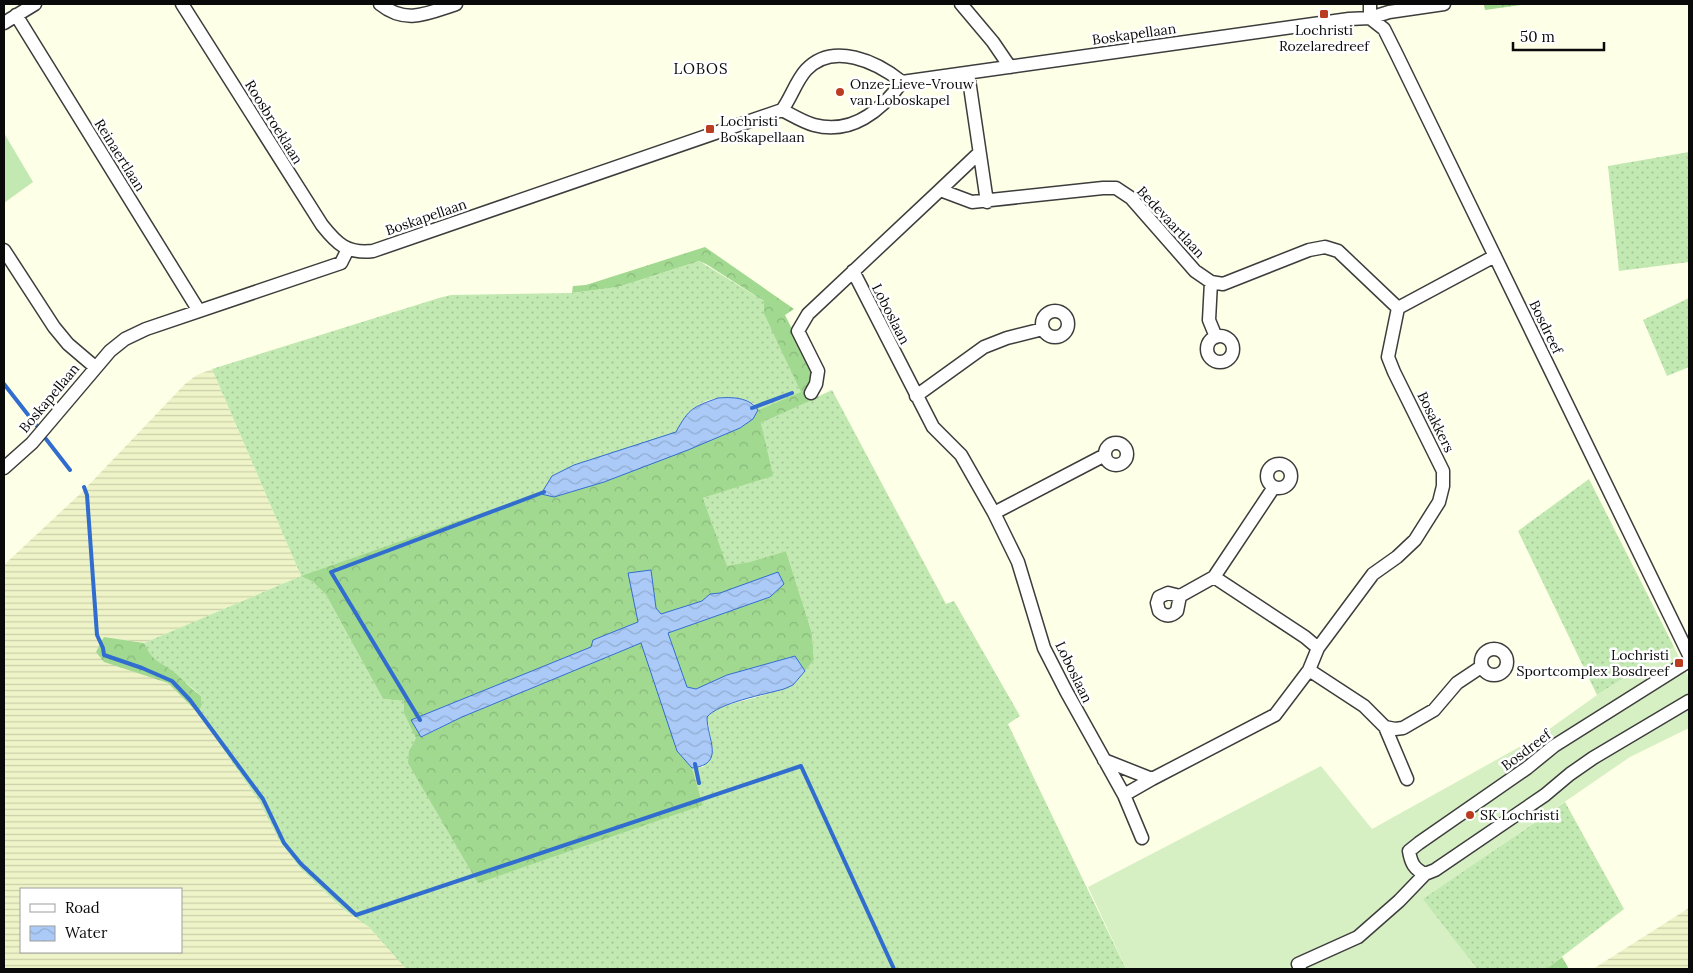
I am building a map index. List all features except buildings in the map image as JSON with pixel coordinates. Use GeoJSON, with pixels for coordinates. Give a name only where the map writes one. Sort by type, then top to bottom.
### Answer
{"type":"FeatureCollection","features":[{"type":"Feature","properties":{"kind":"street"},"geometry":{"type":"LineString","coordinates":[[4,23],[35,4]]}},
{"type":"Feature","properties":{"kind":"street","name":"Roosbroeklaan"},"geometry":{"type":"LineString","coordinates":[[182,4],[322,225],[334,241],[348,249]]}},
{"type":"Feature","properties":{"kind":"street"},"geometry":{"type":"LineString","coordinates":[[380,4],[388,10],[404,16],[421,15],[456,4]]}},
{"type":"Feature","properties":{"kind":"street"},"geometry":{"type":"LineString","coordinates":[[960,4],[993,42],[1010,67]]}},
{"type":"Feature","properties":{"kind":"street"},"geometry":{"type":"LineString","coordinates":[[1370,4],[1370,18]]}},
{"type":"Feature","properties":{"kind":"street","name":"Boskapellaan"},"geometry":{"type":"LineString","coordinates":[[902,82],[1349,19],[1370,18],[1388,12],[1444,4]]}},
{"type":"Feature","properties":{"kind":"street","name":"Reinaertlaan"},"geometry":{"type":"LineString","coordinates":[[16,15],[200,311]]}},
{"type":"Feature","properties":{"kind":"street","name":"Bosdreef"},"geometry":{"type":"LineString","coordinates":[[1370,18],[1384,29],[1689,655]]}},
{"type":"Feature","properties":{"kind":"street"},"geometry":{"type":"LineString","coordinates":[[832,56],[853,56],[878,67],[902,82],[881,106],[850,126],[827,127],[813,124],[782,110],[791,98],[805,71],[821,59],[832,56]]}},
{"type":"Feature","properties":{"kind":"street"},"geometry":{"type":"LineString","coordinates":[[940,190],[972,202],[987,202],[968,73]]}},
{"type":"Feature","properties":{"kind":"street","name":"Boskapellaan"},"geometry":{"type":"LineString","coordinates":[[4,468],[32,443],[110,351],[125,339],[146,329],[341,263],[348,249],[361,253],[372,251],[782,110]]}},
{"type":"Feature","properties":{"kind":"street"},"geometry":{"type":"LineString","coordinates":[[812,394],[818,371],[798,331],[808,314],[979,153]]}},
{"type":"Feature","properties":{"kind":"street","name":"Bedevaartlaan"},"geometry":{"type":"LineString","coordinates":[[987,202],[1116,188],[1131,198],[1195,272],[1211,282]]}},
{"type":"Feature","properties":{"kind":"street"},"geometry":{"type":"LineString","coordinates":[[1216,337],[1209,320],[1211,282],[1223,284],[1309,250],[1326,247],[1338,250],[1398,308],[1495,256]]}},
{"type":"Feature","properties":{"kind":"street","name":"Boskapellaan"},"geometry":{"type":"LineString","coordinates":[[4,250],[54,327],[68,344],[95,367]]}},
{"type":"Feature","properties":{"kind":"street","name":"Loboslaan"},"geometry":{"type":"LineString","coordinates":[[853,271],[933,427],[960,455],[994,513],[1018,562],[1044,648],[1066,692],[1124,795],[1142,838]]}},
{"type":"Feature","properties":{"kind":"street","name":"Bosakkers"},"geometry":{"type":"LineString","coordinates":[[1124,795],[1276,715],[1310,670],[1318,648],[1373,574],[1415,540],[1439,502],[1443,486],[1443,471],[1388,357],[1398,308]]}},
{"type":"Feature","properties":{"kind":"street"},"geometry":{"type":"LineString","coordinates":[[916,396],[984,347],[1042,328]]}},
{"type":"Feature","properties":{"kind":"street"},"geometry":{"type":"LineString","coordinates":[[994,513],[1105,455]]}},
{"type":"Feature","properties":{"kind":"street"},"geometry":{"type":"LineString","coordinates":[[1180,596],[1214,577],[1274,487]]}},
{"type":"Feature","properties":{"kind":"street"},"geometry":{"type":"LineString","coordinates":[[1214,577],[1305,637],[1318,648]]}},
{"type":"Feature","properties":{"kind":"street","name":"Bosdreef"},"geometry":{"type":"LineString","coordinates":[[1425,874],[1416,870],[1411,862],[1409,851],[1527,768],[1554,746],[1689,661]]}},
{"type":"Feature","properties":{"kind":"street"},"geometry":{"type":"LineString","coordinates":[[1385,728],[1403,728],[1422,718],[1443,702],[1457,683],[1482,667]]}},
{"type":"Feature","properties":{"kind":"street"},"geometry":{"type":"LineString","coordinates":[[1310,670],[1364,706],[1385,728],[1407,780]]}},
{"type":"Feature","properties":{"kind":"street"},"geometry":{"type":"LineString","coordinates":[[1300,969],[1298,964],[1358,937],[1399,901],[1425,874],[1435,870],[1545,795],[1593,758],[1689,701]]}},
{"type":"Feature","properties":{"kind":"street"},"geometry":{"type":"LineString","coordinates":[[1104,760],[1152,779]]}},
{"type":"Feature","properties":{"kind":"green space"},"geometry":{"type":"Polygon","coordinates":[[[1484,4],[1527,4],[1485,10],[1484,4]]]}},
{"type":"Feature","properties":{"kind":"green space"},"geometry":{"type":"Polygon","coordinates":[[[4,133],[33,182],[4,203],[4,133]]]}},
{"type":"Feature","properties":{"kind":"green space"},"geometry":{"type":"Polygon","coordinates":[[[1689,152],[1689,262],[1619,271],[1608,166],[1689,152]]]}},
{"type":"Feature","properties":{"kind":"green space"},"geometry":{"type":"Polygon","coordinates":[[[705,247],[794,309],[785,315],[813,371],[813,379],[809,387],[814,399],[761,423],[773,476],[703,498],[727,566],[749,562],[786,551],[812,633],[814,660],[805,671],[795,656],[727,675],[696,689],[686,687],[668,633],[770,597],[710,594],[702,601],[661,614],[656,608],[651,570],[629,573],[638,622],[593,640],[591,647],[411,720],[422,737],[462,717],[641,643],[677,751],[692,768],[703,805],[478,883],[408,763],[409,751],[416,738],[404,713],[404,701],[383,699],[326,595],[313,582],[301,576],[489,510],[541,494],[554,497],[604,482],[740,428],[753,419],[758,410],[801,392],[764,314],[764,301],[706,264],[699,261],[618,287],[572,293],[573,286],[586,285],[705,247]]]}},
{"type":"Feature","properties":{"kind":"green space"},"geometry":{"type":"Polygon","coordinates":[[[699,261],[764,301],[764,314],[802,392],[758,410],[753,403],[726,398],[703,402],[692,410],[677,432],[574,465],[552,476],[541,494],[489,510],[302,576],[313,582],[326,595],[383,699],[404,701],[416,738],[409,751],[703,805],[692,768],[703,767],[713,750],[707,717],[710,713],[724,706],[793,685],[814,660],[812,633],[786,551],[727,567],[703,498],[772,476],[761,423],[832,390],[946,604],[954,601],[1020,716],[1008,724],[1126,969],[406,969],[369,927],[343,909],[300,868],[280,842],[259,801],[198,713],[202,705],[201,696],[175,673],[159,664],[149,654],[144,643],[301,576],[212,369],[451,295],[572,293],[618,287],[699,261]]]}},
{"type":"Feature","properties":{"kind":"green space"},"geometry":{"type":"Polygon","coordinates":[[[1689,298],[1689,367],[1667,376],[1643,320],[1689,298]]]}},
{"type":"Feature","properties":{"kind":"green space"},"geometry":{"type":"Polygon","coordinates":[[[212,369],[301,576],[144,643],[104,637],[141,673],[168,683],[198,713],[259,801],[280,842],[300,868],[343,909],[369,927],[406,969],[4,969],[4,565],[81,493],[186,383],[197,375],[212,369]]]}},
{"type":"Feature","properties":{"kind":"green space"},"geometry":{"type":"Polygon","coordinates":[[[1589,479],[1674,647],[1597,695],[1518,531],[1589,479]]]}},
{"type":"Feature","properties":{"kind":"green space"},"geometry":{"type":"Polygon","coordinates":[[[104,637],[144,643],[153,658],[174,672],[201,696],[202,705],[198,713],[168,683],[104,662],[96,652],[104,637]]]}},
{"type":"Feature","properties":{"kind":"green space","name":"SK Lochristi"},"geometry":{"type":"Polygon","coordinates":[[[1674,647],[1689,678],[1689,728],[1630,757],[1423,899],[1477,969],[1126,969],[1088,887],[1321,766],[1372,829],[1541,735],[1597,695],[1674,647]]]}},
{"type":"Feature","properties":{"kind":"green space"},"geometry":{"type":"Polygon","coordinates":[[[1565,802],[1624,909],[1546,969],[1477,969],[1422,899],[1565,802]]]}},
{"type":"Feature","properties":{"kind":"green space"},"geometry":{"type":"Polygon","coordinates":[[[1689,908],[1689,969],[1593,969],[1689,908]]]}},
{"type":"Feature","properties":{"kind":"green space"},"geometry":{"type":"Polygon","coordinates":[[[1562,957],[1569,969],[1546,969],[1562,957]]]}},
{"type":"Feature","properties":{"kind":"water"},"geometry":{"type":"Polygon","coordinates":[[[718,398],[745,400],[758,410],[753,419],[740,428],[688,450],[604,482],[554,497],[541,494],[552,476],[574,465],[676,432],[692,409],[718,398]]]}},
{"type":"Feature","properties":{"kind":"water"},"geometry":{"type":"Polygon","coordinates":[[[651,570],[656,608],[661,614],[702,601],[710,594],[720,593],[778,572],[784,584],[770,597],[668,633],[687,687],[696,689],[727,675],[795,656],[805,671],[793,685],[731,703],[721,707],[707,717],[712,749],[712,756],[709,761],[702,766],[692,768],[677,751],[641,643],[462,717],[421,737],[411,720],[591,647],[593,640],[638,622],[628,573],[651,570]]]}},
{"type":"Feature","properties":{"kind":"waterway"},"geometry":{"type":"LineString","coordinates":[[4,384],[36,425]]}},
{"type":"Feature","properties":{"kind":"waterway"},"geometry":{"type":"LineString","coordinates":[[752,408],[792,393]]}},
{"type":"Feature","properties":{"kind":"waterway"},"geometry":{"type":"LineString","coordinates":[[46,439],[70,470]]}},
{"type":"Feature","properties":{"kind":"waterway"},"geometry":{"type":"LineString","coordinates":[[84,487],[87,495],[97,635],[104,655],[172,681],[190,700],[263,799],[284,843],[301,864],[356,915],[801,766],[894,969]]}},
{"type":"Feature","properties":{"kind":"waterway"},"geometry":{"type":"LineString","coordinates":[[420,720],[331,572],[544,492]]}},
{"type":"Feature","properties":{"kind":"waterway"},"geometry":{"type":"LineString","coordinates":[[695,764],[699,783]]}},
{"type":"Feature","properties":{"kind":"place","name":"Lochristi Rozelaredreef"},"geometry":{"type":"Point","coordinates":[1324,14]}},
{"type":"Feature","properties":{"kind":"place","name":"Onze-Lieve-Vrouw van Loboskapel"},"geometry":{"type":"Point","coordinates":[840,92]}},
{"type":"Feature","properties":{"kind":"place","name":"Lochristi Boskapellaan"},"geometry":{"type":"Point","coordinates":[710,129]}},
{"type":"Feature","properties":{"kind":"place","name":"Lochristi Sportcomplex Bosdreef"},"geometry":{"type":"Point","coordinates":[1679,663]}},
{"type":"Feature","properties":{"kind":"place","name":"SK Lochristi"},"geometry":{"type":"Point","coordinates":[1470,815]}},
{"type":"Feature","properties":{"kind":"district","name":"LOBOS"},"geometry":{"type":"Point","coordinates":[701,68]}}]}
